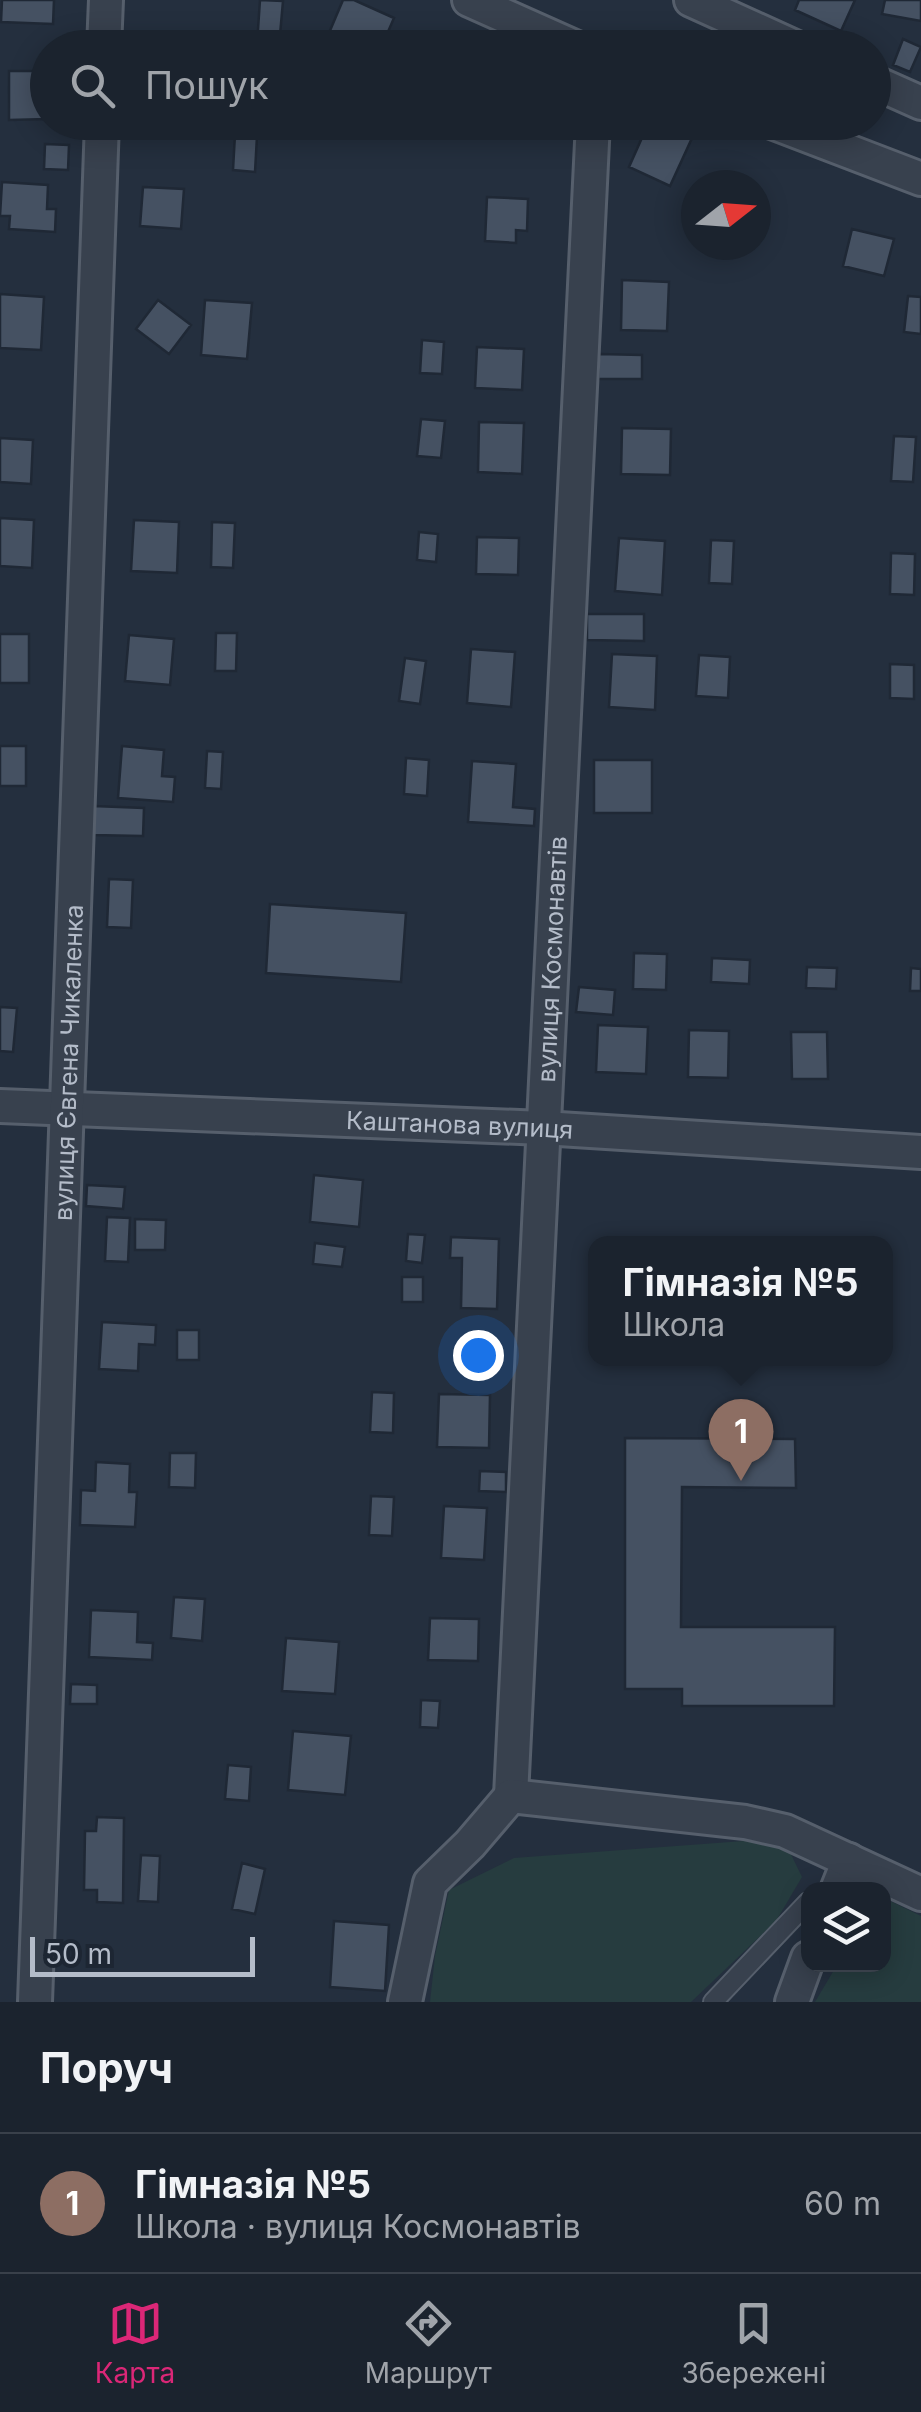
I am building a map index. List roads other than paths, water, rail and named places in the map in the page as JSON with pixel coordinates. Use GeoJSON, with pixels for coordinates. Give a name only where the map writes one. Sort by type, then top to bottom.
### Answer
{"type":"FeatureCollection","features":[{"type":"Feature","properties":{"kind":"street"},"geometry":{"type":"LineString","coordinates":[[105,30],[106,0]]}},
{"type":"Feature","properties":{"kind":"street"},"geometry":{"type":"LineString","coordinates":[[469,0],[536,30]]}},
{"type":"Feature","properties":{"kind":"street"},"geometry":{"type":"LineString","coordinates":[[691,0],[757,30]]}},
{"type":"Feature","properties":{"kind":"street"},"geometry":{"type":"LineString","coordinates":[[891,90],[921,103]]}},
{"type":"Feature","properties":{"kind":"street","name":"вулиця Євгена Чикаленка"},"geometry":{"type":"LineString","coordinates":[[35,2002],[70,1108],[101,140]]}},
{"type":"Feature","properties":{"kind":"street","name":"вулиця Космонавтів"},"geometry":{"type":"LineString","coordinates":[[511,1796],[593,140]]}},
{"type":"Feature","properties":{"kind":"street"},"geometry":{"type":"LineString","coordinates":[[819,140],[921,179]]}},
{"type":"Feature","properties":{"kind":"street","name":"Каштанова вулиця"},"geometry":{"type":"LineString","coordinates":[[0,1106],[544,1128],[921,1152]]}},
{"type":"Feature","properties":{"kind":"street"},"geometry":{"type":"LineString","coordinates":[[406,2002],[430,1882],[470,1844],[511,1796],[745,1822],[785,1830],[843,1875],[921,1894]]}},
{"type":"Feature","properties":{"kind":"street"},"geometry":{"type":"LineString","coordinates":[[792,2002],[803,1972]]}},
{"type":"Feature","properties":{"kind":"lane"},"geometry":{"type":"LineString","coordinates":[[714,2002],[801,1909]]}},
{"type":"Feature","properties":{"kind":"place","name":"Гімназія №5"},"geometry":{"type":"Point","coordinates":[741,1481]}}]}
